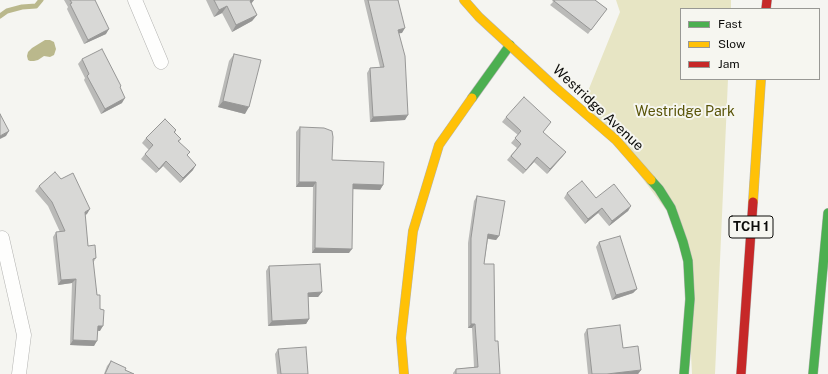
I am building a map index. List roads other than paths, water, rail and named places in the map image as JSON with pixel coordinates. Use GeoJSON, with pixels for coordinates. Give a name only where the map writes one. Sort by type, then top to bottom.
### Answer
{"type":"FeatureCollection","features":[{"type":"Feature","properties":{"kind":"main road","name":"Westridge Avenue"},"geometry":{"type":"LineString","coordinates":[[464,0],[479,17],[556,88],[616,140],[659,189],[671,208],[688,261],[690,320],[684,374]]}},
{"type":"Feature","properties":{"kind":"main road"},"geometry":{"type":"LineString","coordinates":[[404,374],[401,338],[413,231],[439,146],[510,45]]}},
{"type":"Feature","properties":{"kind":"main road","name":"TCH 1"},"geometry":{"type":"LineString","coordinates":[[741,374],[761,80]]}},
{"type":"Feature","properties":{"kind":"main road"},"geometry":{"type":"LineString","coordinates":[[813,374],[828,213]]}},
{"type":"Feature","properties":{"kind":"street"},"geometry":{"type":"LineString","coordinates":[[134,0],[161,62]]}},
{"type":"Feature","properties":{"kind":"street"},"geometry":{"type":"LineString","coordinates":[[2,238],[24,335],[20,374]]}},
{"type":"Feature","properties":{"kind":"waterway"},"geometry":{"type":"LineString","coordinates":[[0,16],[7,11],[22,7],[36,6],[41,0]]}},
{"type":"Feature","properties":{"kind":"park label","name":"Westridge Park"},"geometry":{"type":"Point","coordinates":[685,112]}}]}
